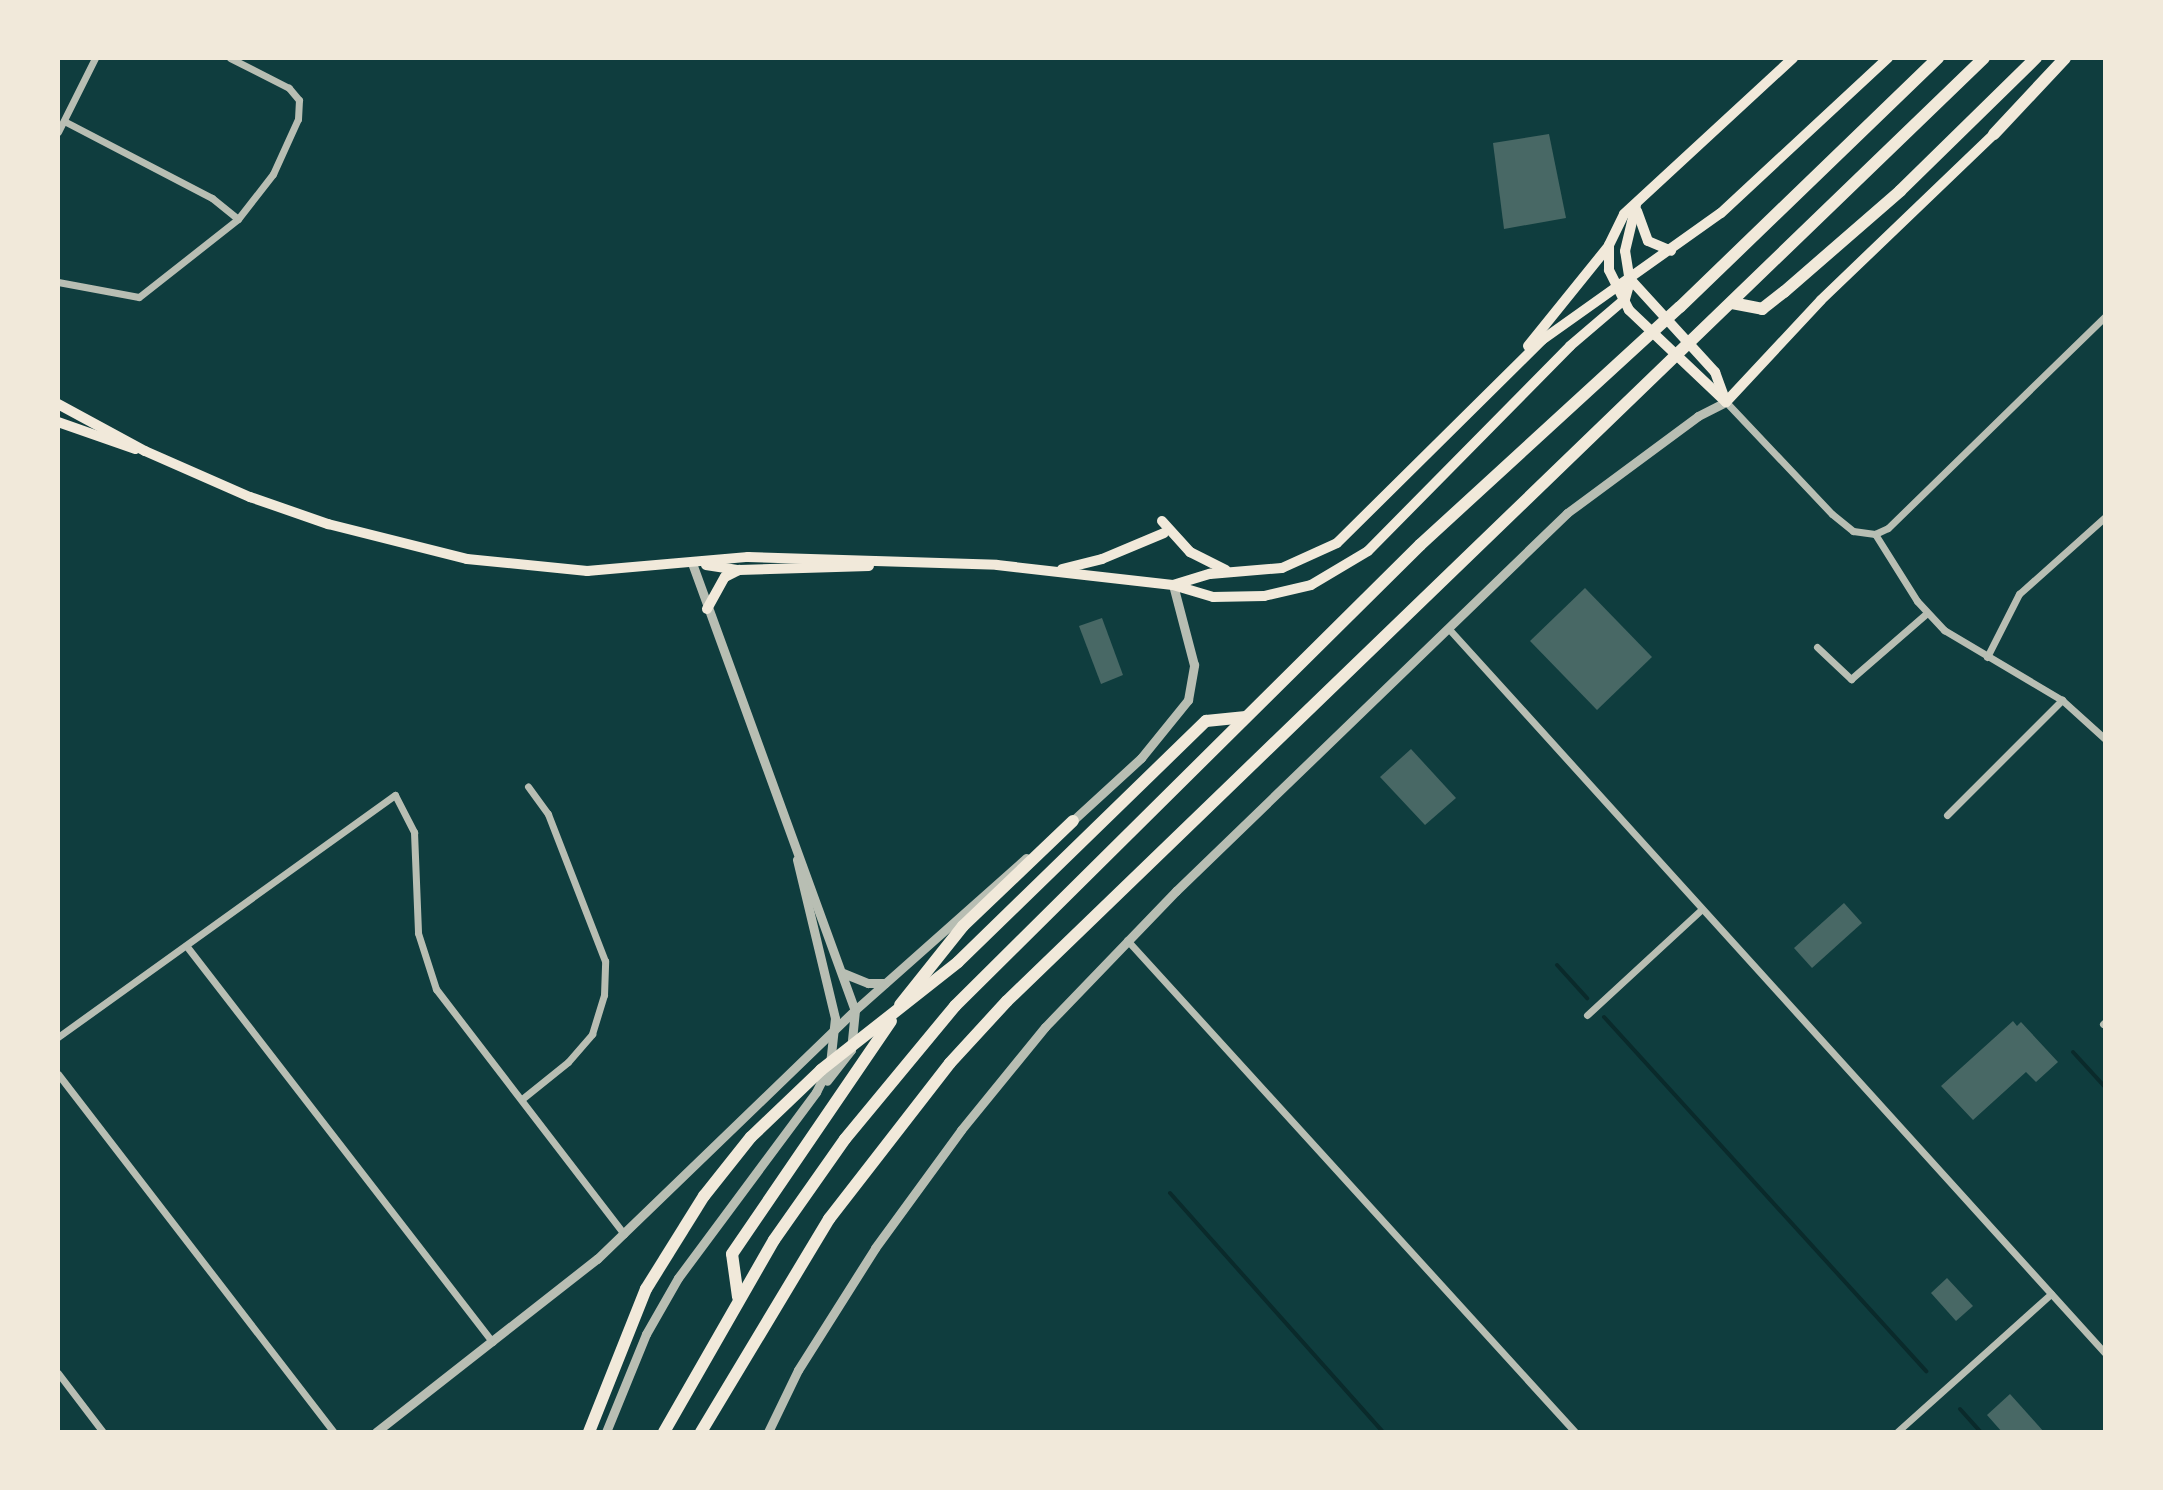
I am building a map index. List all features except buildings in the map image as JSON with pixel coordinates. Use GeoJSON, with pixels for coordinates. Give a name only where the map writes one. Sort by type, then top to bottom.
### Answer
{"type":"FeatureCollection","features":[{"type":"Feature","properties":{"kind":"highway"},"geometry":{"type":"LineString","coordinates":[[664,1432],[738,1297],[845,1139],[955,1006],[1420,545],[1680,307],[1938,58]]}},
{"type":"Feature","properties":{"kind":"highway"},"geometry":{"type":"LineString","coordinates":[[701,1432],[829,1219],[988,1021],[1077,929],[1984,58]]}},
{"type":"Feature","properties":{"kind":"highway"},"geometry":{"type":"LineString","coordinates":[[1732,303],[1762,309],[1784,292],[1900,191],[2036,58]]}},
{"type":"Feature","properties":{"kind":"highway"},"geometry":{"type":"LineString","coordinates":[[1994,134],[2065,58]]}},
{"type":"Feature","properties":{"kind":"highway"},"geometry":{"type":"LineString","coordinates":[[589,1432],[623,1336],[676,1238],[728,1165],[777,1111],[829,1064],[933,985],[1206,721],[1246,717]]}},
{"type":"Feature","properties":{"kind":"highway"},"geometry":{"type":"LineString","coordinates":[[738,1297],[732,1254],[905,998],[963,926],[1073,821]]}},
{"type":"Feature","properties":{"kind":"main road"},"geometry":{"type":"LineString","coordinates":[[1513,367],[1609,245],[1619,220],[1793,58]]}},
{"type":"Feature","properties":{"kind":"main road"},"geometry":{"type":"LineString","coordinates":[[1173,585],[1234,573],[1282,568],[1337,543],[1557,327],[1614,282],[1630,278],[1671,251],[1772,171],[1888,58]]}},
{"type":"Feature","properties":{"kind":"main road"},"geometry":{"type":"LineString","coordinates":[[1726,402],[1821,300],[1994,134]]}},
{"type":"Feature","properties":{"kind":"main road"},"geometry":{"type":"LineString","coordinates":[[1636,205],[1646,239],[1671,251]]}},
{"type":"Feature","properties":{"kind":"main road"},"geometry":{"type":"LineString","coordinates":[[1636,205],[1625,251],[1630,278],[1710,366],[1726,402]]}},
{"type":"Feature","properties":{"kind":"main road"},"geometry":{"type":"LineString","coordinates":[[1609,245],[1614,282],[1623,301],[1696,378],[1726,402]]}},
{"type":"Feature","properties":{"kind":"main road"},"geometry":{"type":"LineString","coordinates":[[58,422],[145,451],[328,524],[467,559],[587,571],[748,557],[921,562],[1052,571],[1173,585],[1205,596],[1264,596],[1299,589],[1343,569],[1384,536],[1570,346],[1623,301],[1630,278]]}},
{"type":"Feature","properties":{"kind":"main road"},"geometry":{"type":"LineString","coordinates":[[58,404],[145,451]]}},
{"type":"Feature","properties":{"kind":"main road"},"geometry":{"type":"LineString","coordinates":[[1052,571],[1102,559],[1163,527],[1190,552],[1234,573]]}},
{"type":"Feature","properties":{"kind":"main road"},"geometry":{"type":"LineString","coordinates":[[692,563],[739,570],[921,562]]}},
{"type":"Feature","properties":{"kind":"main road"},"geometry":{"type":"LineString","coordinates":[[707,609],[725,577],[739,570]]}},
{"type":"Feature","properties":{"kind":"street"},"geometry":{"type":"LineString","coordinates":[[58,132],[95,58]]}},
{"type":"Feature","properties":{"kind":"street"},"geometry":{"type":"LineString","coordinates":[[58,282],[139,297],[238,219],[273,174],[298,119],[299,100],[289,88],[230,58]]}},
{"type":"Feature","properties":{"kind":"street"},"geometry":{"type":"LineString","coordinates":[[64,121],[212,198],[238,219]]}},
{"type":"Feature","properties":{"kind":"street"},"geometry":{"type":"LineString","coordinates":[[768,1432],[798,1370],[918,1186],[1004,1074],[1127,940],[1580,502],[1698,416],[1726,402],[1832,514],[1853,531],[1875,534],[1888,528],[2105,316]]}},
{"type":"Feature","properties":{"kind":"street"},"geometry":{"type":"LineString","coordinates":[[1987,657],[2019,594],[2105,517]]}},
{"type":"Feature","properties":{"kind":"street"},"geometry":{"type":"LineString","coordinates":[[1875,534],[1927,613],[1964,646],[2062,700],[2105,739]]}},
{"type":"Feature","properties":{"kind":"street"},"geometry":{"type":"LineString","coordinates":[[606,1432],[646,1334],[678,1278],[816,1092],[851,1050],[855,1010],[797,860],[692,563]]}},
{"type":"Feature","properties":{"kind":"street"},"geometry":{"type":"LineString","coordinates":[[376,1432],[493,1342],[624,1234],[855,1010],[1073,821],[1151,747],[1191,693],[1194,665],[1173,585]]}},
{"type":"Feature","properties":{"kind":"street"},"geometry":{"type":"LineString","coordinates":[[1817,647],[1851,679],[1927,613]]}},
{"type":"Feature","properties":{"kind":"street"},"geometry":{"type":"LineString","coordinates":[[1448,628],[2105,1353]]}},
{"type":"Feature","properties":{"kind":"street"},"geometry":{"type":"LineString","coordinates":[[1947,815],[2062,700]]}},
{"type":"Feature","properties":{"kind":"street"},"geometry":{"type":"LineString","coordinates":[[522,1099],[568,1062],[592,1034],[604,995],[605,961],[548,814],[528,786]]}},
{"type":"Feature","properties":{"kind":"street"},"geometry":{"type":"LineString","coordinates":[[58,1037],[188,948],[395,795],[414,832],[418,933],[427,969],[452,1010],[624,1234]]}},
{"type":"Feature","properties":{"kind":"street"},"geometry":{"type":"LineString","coordinates":[[797,860],[836,1029],[830,1064],[816,1092]]}},
{"type":"Feature","properties":{"kind":"street"},"geometry":{"type":"LineString","coordinates":[[1587,1015],[1702,909]]}},
{"type":"Feature","properties":{"kind":"street"},"geometry":{"type":"LineString","coordinates":[[1127,940],[1575,1432]]}},
{"type":"Feature","properties":{"kind":"street"},"geometry":{"type":"LineString","coordinates":[[188,948],[493,1342]]}},
{"type":"Feature","properties":{"kind":"street"},"geometry":{"type":"LineString","coordinates":[[843,973],[872,984],[888,982]]}},
{"type":"Feature","properties":{"kind":"street"},"geometry":{"type":"LineString","coordinates":[[58,1074],[334,1432]]}},
{"type":"Feature","properties":{"kind":"street"},"geometry":{"type":"LineString","coordinates":[[1897,1432],[2051,1294]]}},
{"type":"Feature","properties":{"kind":"street"},"geometry":{"type":"LineString","coordinates":[[58,1373],[103,1432]]}},
{"type":"Feature","properties":{"kind":"waterway"},"geometry":{"type":"LineString","coordinates":[[1557,965],[1587,998]]}},
{"type":"Feature","properties":{"kind":"waterway"},"geometry":{"type":"LineString","coordinates":[[1604,1017],[1926,1371]]}},
{"type":"Feature","properties":{"kind":"waterway"},"geometry":{"type":"LineString","coordinates":[[2073,1052],[2105,1087]]}},
{"type":"Feature","properties":{"kind":"waterway"},"geometry":{"type":"LineString","coordinates":[[1170,1193],[1383,1432]]}},
{"type":"Feature","properties":{"kind":"waterway"},"geometry":{"type":"LineString","coordinates":[[1960,1409],[1981,1432]]}}]}
